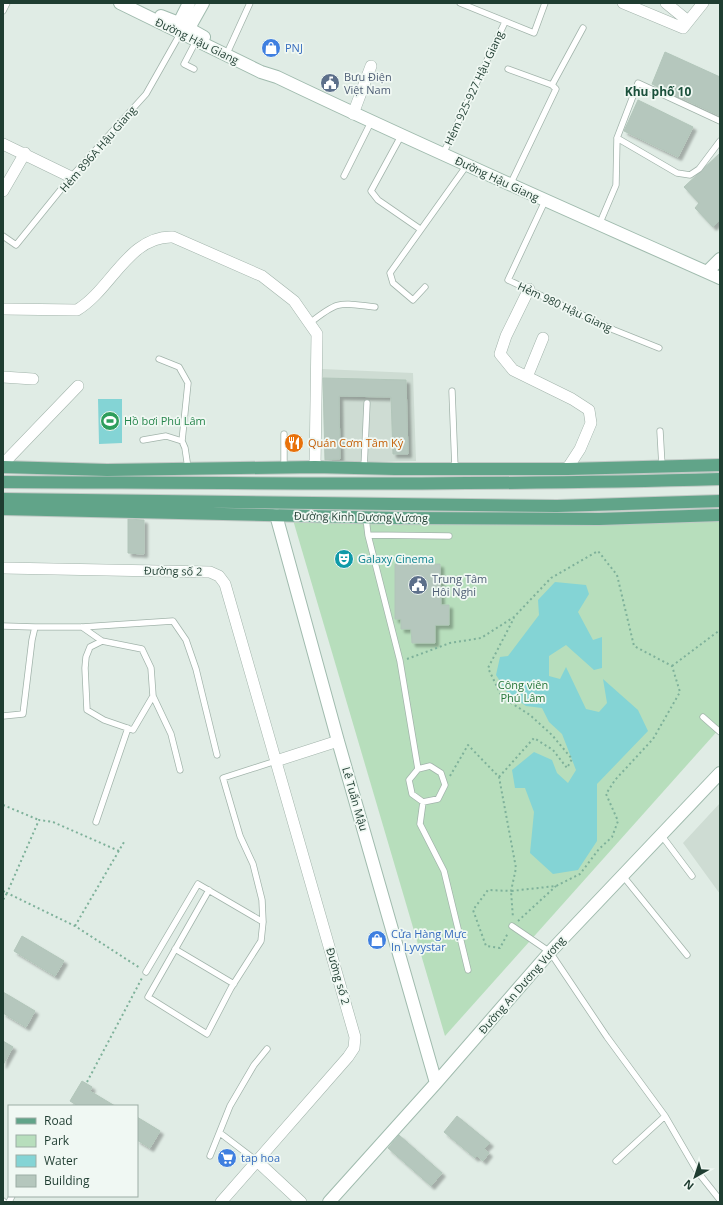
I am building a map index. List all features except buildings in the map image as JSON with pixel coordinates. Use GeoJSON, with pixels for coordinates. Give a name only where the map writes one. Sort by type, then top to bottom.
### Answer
{"type":"FeatureCollection","features":[{"type":"Feature","properties":{"kind":"main road","name":"Đường Hậu Giang"},"geometry":{"type":"LineString","coordinates":[[120,3],[183,28],[229,49],[264,66],[277,77]]}},
{"type":"Feature","properties":{"kind":"main road","name":"Đường Hậu Giang"},"geometry":{"type":"LineString","coordinates":[[135,3],[183,28],[196,41],[261,72],[277,77],[353,114],[599,226],[720,278]]}},
{"type":"Feature","properties":{"kind":"main road"},"geometry":{"type":"LineString","coordinates":[[183,28],[189,3]]}},
{"type":"Feature","properties":{"kind":"main road"},"geometry":{"type":"LineString","coordinates":[[183,28],[203,3]]}},
{"type":"Feature","properties":{"kind":"main road"},"geometry":{"type":"LineString","coordinates":[[707,272],[720,259]]}},
{"type":"Feature","properties":{"kind":"main road"},"geometry":{"type":"LineString","coordinates":[[3,468],[107,470],[284,467],[567,469],[720,465]]}},
{"type":"Feature","properties":{"kind":"main road"},"geometry":{"type":"LineString","coordinates":[[364,468],[366,518]]}},
{"type":"Feature","properties":{"kind":"main road"},"geometry":{"type":"LineString","coordinates":[[3,482],[365,483],[395,485],[720,479]]}},
{"type":"Feature","properties":{"kind":"main road","name":"Đường Kinh Dương Vương"},"geometry":{"type":"LineString","coordinates":[[3,499],[557,506],[720,501]]}},
{"type":"Feature","properties":{"kind":"main road"},"geometry":{"type":"LineString","coordinates":[[272,502],[276,515]]}},
{"type":"Feature","properties":{"kind":"main road","name":"Đường Kinh Dương Vương"},"geometry":{"type":"LineString","coordinates":[[3,509],[366,518],[599,519],[720,515]]}},
{"type":"Feature","properties":{"kind":"main road","name":"Lê Tuấn Mậu"},"geometry":{"type":"LineString","coordinates":[[276,515],[338,741],[436,1083]]}},
{"type":"Feature","properties":{"kind":"main road","name":"Đường An Dương Vương"},"geometry":{"type":"LineString","coordinates":[[329,1202],[436,1083],[550,952],[662,836],[720,773]]}},
{"type":"Feature","properties":{"kind":"street"},"geometry":{"type":"LineString","coordinates":[[623,3],[683,28],[703,3]]}},
{"type":"Feature","properties":{"kind":"street"},"geometry":{"type":"LineString","coordinates":[[666,3],[688,21]]}},
{"type":"Feature","properties":{"kind":"street"},"geometry":{"type":"LineString","coordinates":[[353,114],[371,66]]}},
{"type":"Feature","properties":{"kind":"street"},"geometry":{"type":"LineString","coordinates":[[3,144],[25,153],[71,177]]}},
{"type":"Feature","properties":{"kind":"street"},"geometry":{"type":"LineString","coordinates":[[3,191],[25,153]]}},
{"type":"Feature","properties":{"kind":"street"},"geometry":{"type":"LineString","coordinates":[[3,309],[77,310],[142,246],[157,238],[173,237],[262,276],[294,301],[317,334],[315,467]]}},
{"type":"Feature","properties":{"kind":"street"},"geometry":{"type":"LineString","coordinates":[[529,289],[506,336],[500,354],[513,370],[572,399],[589,410],[590,424],[580,449],[567,469]]}},
{"type":"Feature","properties":{"kind":"street"},"geometry":{"type":"LineString","coordinates":[[527,377],[543,338]]}},
{"type":"Feature","properties":{"kind":"street"},"geometry":{"type":"LineString","coordinates":[[3,378],[33,379]]}},
{"type":"Feature","properties":{"kind":"street"},"geometry":{"type":"LineString","coordinates":[[3,464],[78,386]]}},
{"type":"Feature","properties":{"kind":"street","name":"Đường số 2"},"geometry":{"type":"LineString","coordinates":[[3,568],[210,572],[219,576],[225,584],[355,1037],[354,1048],[348,1058],[258,1162],[221,1202]]}},
{"type":"Feature","properties":{"kind":"street"},"geometry":{"type":"LineString","coordinates":[[276,761],[338,741]]}},
{"type":"Feature","properties":{"kind":"street"},"geometry":{"type":"LineString","coordinates":[[258,1162],[301,1202]]}},
{"type":"Feature","properties":{"kind":"lane"},"geometry":{"type":"LineString","coordinates":[[3,10],[7,3]]}},
{"type":"Feature","properties":{"kind":"lane"},"geometry":{"type":"LineString","coordinates":[[229,49],[250,3]]}},
{"type":"Feature","properties":{"kind":"lane"},"geometry":{"type":"LineString","coordinates":[[460,3],[505,22],[534,32],[545,3]]}},
{"type":"Feature","properties":{"kind":"lane","name":"Hẻm 925-927 Hậu Giang"},"geometry":{"type":"LineString","coordinates":[[443,154],[505,22]]}},
{"type":"Feature","properties":{"kind":"lane","name":"Hẻm 896A Hậu Giang"},"geometry":{"type":"LineString","coordinates":[[3,236],[16,245],[71,177],[146,94],[183,28]]}},
{"type":"Feature","properties":{"kind":"lane"},"geometry":{"type":"LineString","coordinates":[[552,85],[583,28]]}},
{"type":"Feature","properties":{"kind":"lane"},"geometry":{"type":"LineString","coordinates":[[194,69],[184,64],[196,41]]}},
{"type":"Feature","properties":{"kind":"lane"},"geometry":{"type":"LineString","coordinates":[[508,69],[552,85],[556,89],[510,185]]}},
{"type":"Feature","properties":{"kind":"lane"},"geometry":{"type":"LineString","coordinates":[[599,226],[616,185],[617,138],[638,83],[720,121]]}},
{"type":"Feature","properties":{"kind":"lane"},"geometry":{"type":"LineString","coordinates":[[344,176],[371,122]]}},
{"type":"Feature","properties":{"kind":"lane"},"geometry":{"type":"LineString","coordinates":[[402,136],[371,191],[378,200],[420,229]]}},
{"type":"Feature","properties":{"kind":"lane"},"geometry":{"type":"LineString","coordinates":[[617,138],[678,173],[690,175],[699,168],[720,141]]}},
{"type":"Feature","properties":{"kind":"lane"},"geometry":{"type":"LineString","coordinates":[[425,287],[413,300],[395,286],[390,273],[467,165]]}},
{"type":"Feature","properties":{"kind":"lane","name":"Hẻm 980 Hậu Giang"},"geometry":{"type":"LineString","coordinates":[[545,201],[508,280],[614,330],[659,348]]}},
{"type":"Feature","properties":{"kind":"lane"},"geometry":{"type":"LineString","coordinates":[[310,323],[327,309],[340,303],[375,307]]}},
{"type":"Feature","properties":{"kind":"lane"},"geometry":{"type":"LineString","coordinates":[[159,359],[179,367],[188,383],[182,441],[186,448],[188,468]]}},
{"type":"Feature","properties":{"kind":"lane"},"geometry":{"type":"LineString","coordinates":[[452,391],[455,468]]}},
{"type":"Feature","properties":{"kind":"lane"},"geometry":{"type":"LineString","coordinates":[[364,468],[367,403]]}},
{"type":"Feature","properties":{"kind":"lane"},"geometry":{"type":"LineString","coordinates":[[660,431],[662,466]]}},
{"type":"Feature","properties":{"kind":"lane"},"geometry":{"type":"LineString","coordinates":[[284,434],[284,467]]}},
{"type":"Feature","properties":{"kind":"lane"},"geometry":{"type":"LineString","coordinates":[[142,440],[166,436],[182,441]]}},
{"type":"Feature","properties":{"kind":"lane"},"geometry":{"type":"LineString","coordinates":[[366,518],[368,535],[400,661],[418,768]]}},
{"type":"Feature","properties":{"kind":"lane"},"geometry":{"type":"LineString","coordinates":[[368,535],[449,536]]}},
{"type":"Feature","properties":{"kind":"lane"},"geometry":{"type":"LineString","coordinates":[[3,626],[82,627],[173,621],[186,640],[196,669],[217,755]]}},
{"type":"Feature","properties":{"kind":"lane"},"geometry":{"type":"LineString","coordinates":[[3,716],[24,714],[32,640],[35,627]]}},
{"type":"Feature","properties":{"kind":"lane"},"geometry":{"type":"LineString","coordinates":[[82,627],[102,641],[142,649],[151,668],[154,696],[171,734],[180,770]]}},
{"type":"Feature","properties":{"kind":"lane"},"geometry":{"type":"LineString","coordinates":[[102,641],[90,647],[86,657],[87,710],[104,720],[133,730],[154,696]]}},
{"type":"Feature","properties":{"kind":"lane"},"geometry":{"type":"LineString","coordinates":[[703,717],[720,732]]}},
{"type":"Feature","properties":{"kind":"lane"},"geometry":{"type":"LineString","coordinates":[[96,822],[128,728]]}},
{"type":"Feature","properties":{"kind":"lane"},"geometry":{"type":"LineString","coordinates":[[209,890],[148,997],[207,1034],[234,984],[261,941],[263,922],[262,900],[253,864],[240,836],[223,778],[276,761]]}},
{"type":"Feature","properties":{"kind":"lane"},"geometry":{"type":"LineString","coordinates":[[430,766],[441,773],[445,785],[438,799],[423,802],[412,794],[409,780],[418,768],[430,766]]}},
{"type":"Feature","properties":{"kind":"lane"},"geometry":{"type":"LineString","coordinates":[[423,802],[420,824],[444,871],[468,970]]}},
{"type":"Feature","properties":{"kind":"lane"},"geometry":{"type":"LineString","coordinates":[[662,836],[692,876]]}},
{"type":"Feature","properties":{"kind":"lane"},"geometry":{"type":"LineString","coordinates":[[623,876],[687,955]]}},
{"type":"Feature","properties":{"kind":"lane"},"geometry":{"type":"LineString","coordinates":[[146,972],[198,884],[263,922]]}},
{"type":"Feature","properties":{"kind":"lane"},"geometry":{"type":"LineString","coordinates":[[512,926],[550,952],[607,1037],[665,1116],[697,1171],[719,1198]]}},
{"type":"Feature","properties":{"kind":"lane"},"geometry":{"type":"LineString","coordinates":[[175,949],[234,984]]}},
{"type":"Feature","properties":{"kind":"lane"},"geometry":{"type":"LineString","coordinates":[[210,1156],[220,1133],[223,1120],[240,1088],[254,1065],[267,1049]]}},
{"type":"Feature","properties":{"kind":"lane"},"geometry":{"type":"LineString","coordinates":[[616,1161],[665,1116]]}},
{"type":"Feature","properties":{"kind":"lane"},"geometry":{"type":"LineString","coordinates":[[220,1133],[258,1162]]}},
{"type":"Feature","properties":{"kind":"path"},"geometry":{"type":"LineString","coordinates":[[400,661],[450,643],[481,638],[514,617],[550,578],[598,550],[617,575],[634,646],[672,666],[680,692],[653,739],[614,780],[606,794],[618,821],[612,837],[599,849],[580,874],[556,886],[512,926]]}},
{"type":"Feature","properties":{"kind":"path"},"geometry":{"type":"LineString","coordinates":[[498,777],[534,738],[553,750],[567,768],[572,759],[552,735],[530,715],[502,697],[488,668],[514,617]]}},
{"type":"Feature","properties":{"kind":"path"},"geometry":{"type":"LineString","coordinates":[[672,666],[720,630]]}},
{"type":"Feature","properties":{"kind":"path"},"geometry":{"type":"LineString","coordinates":[[445,785],[468,745],[498,777],[516,868],[511,891]]}},
{"type":"Feature","properties":{"kind":"path"},"geometry":{"type":"LineString","coordinates":[[3,805],[39,820],[53,822],[119,851]]}},
{"type":"Feature","properties":{"kind":"path"},"geometry":{"type":"LineString","coordinates":[[3,900],[39,820]]}},
{"type":"Feature","properties":{"kind":"path"},"geometry":{"type":"LineString","coordinates":[[75,926],[124,842]]}},
{"type":"Feature","properties":{"kind":"path"},"geometry":{"type":"LineString","coordinates":[[486,946],[473,910],[488,890],[511,891],[556,886]]}},
{"type":"Feature","properties":{"kind":"path"},"geometry":{"type":"LineString","coordinates":[[3,891],[75,926],[146,972],[87,1082]]}},
{"type":"Feature","properties":{"kind":"shaded area"},"geometry":{"type":"Polygon","coordinates":[[[322,369],[413,373],[416,461],[325,463],[322,369]]]}},
{"type":"Feature","properties":{"kind":"shaded area"},"geometry":{"type":"Polygon","coordinates":[[[720,803],[720,894],[683,843],[720,803]]]}},
{"type":"Feature","properties":{"kind":"green space","name":"Công viên Phú Lâm"},"geometry":{"type":"Polygon","coordinates":[[[293,520],[720,520],[720,728],[445,1036],[293,520]]]}},
{"type":"Feature","properties":{"kind":"water","name":"Hồ bơi Phú Lâm"},"geometry":{"type":"Polygon","coordinates":[[[98,399],[122,399],[122,443],[99,444],[98,399]]]}},
{"type":"Feature","properties":{"kind":"water"},"geometry":{"type":"Polygon","coordinates":[[[555,582],[586,585],[589,594],[578,612],[593,640],[602,637],[602,668],[594,670],[566,645],[549,656],[549,676],[560,679],[566,667],[586,709],[599,712],[607,703],[603,679],[638,710],[648,731],[597,784],[597,841],[578,870],[553,874],[530,853],[534,812],[525,788],[515,788],[512,770],[534,752],[552,760],[557,773],[568,783],[576,770],[562,734],[549,722],[542,708],[526,706],[507,692],[496,675],[500,657],[508,656],[539,615],[538,600],[555,582]]]}},
{"type":"Feature","properties":{"kind":"place","name":"PNJ"},"geometry":{"type":"Point","coordinates":[271,48]}},
{"type":"Feature","properties":{"kind":"place","name":"Bưu Điện Việt Nam"},"geometry":{"type":"Point","coordinates":[330,83]}},
{"type":"Feature","properties":{"kind":"place","name":"Hồ bơi Phú Lâm"},"geometry":{"type":"Point","coordinates":[110,421]}},
{"type":"Feature","properties":{"kind":"place","name":"Quán Cơm Tâm Ký"},"geometry":{"type":"Point","coordinates":[294,443]}},
{"type":"Feature","properties":{"kind":"place","name":"Galaxy Cinema"},"geometry":{"type":"Point","coordinates":[344,559]}},
{"type":"Feature","properties":{"kind":"place","name":"Trung Tâm Hôi Nghi"},"geometry":{"type":"Point","coordinates":[418,585]}},
{"type":"Feature","properties":{"kind":"place","name":"Cửa Hàng Mực In Lyvystar"},"geometry":{"type":"Point","coordinates":[377,940]}},
{"type":"Feature","properties":{"kind":"place","name":"tap hoa"},"geometry":{"type":"Point","coordinates":[227,1158]}},
{"type":"Feature","properties":{"kind":"district","name":"Khu phố 10"},"geometry":{"type":"Point","coordinates":[658,92]}}]}
